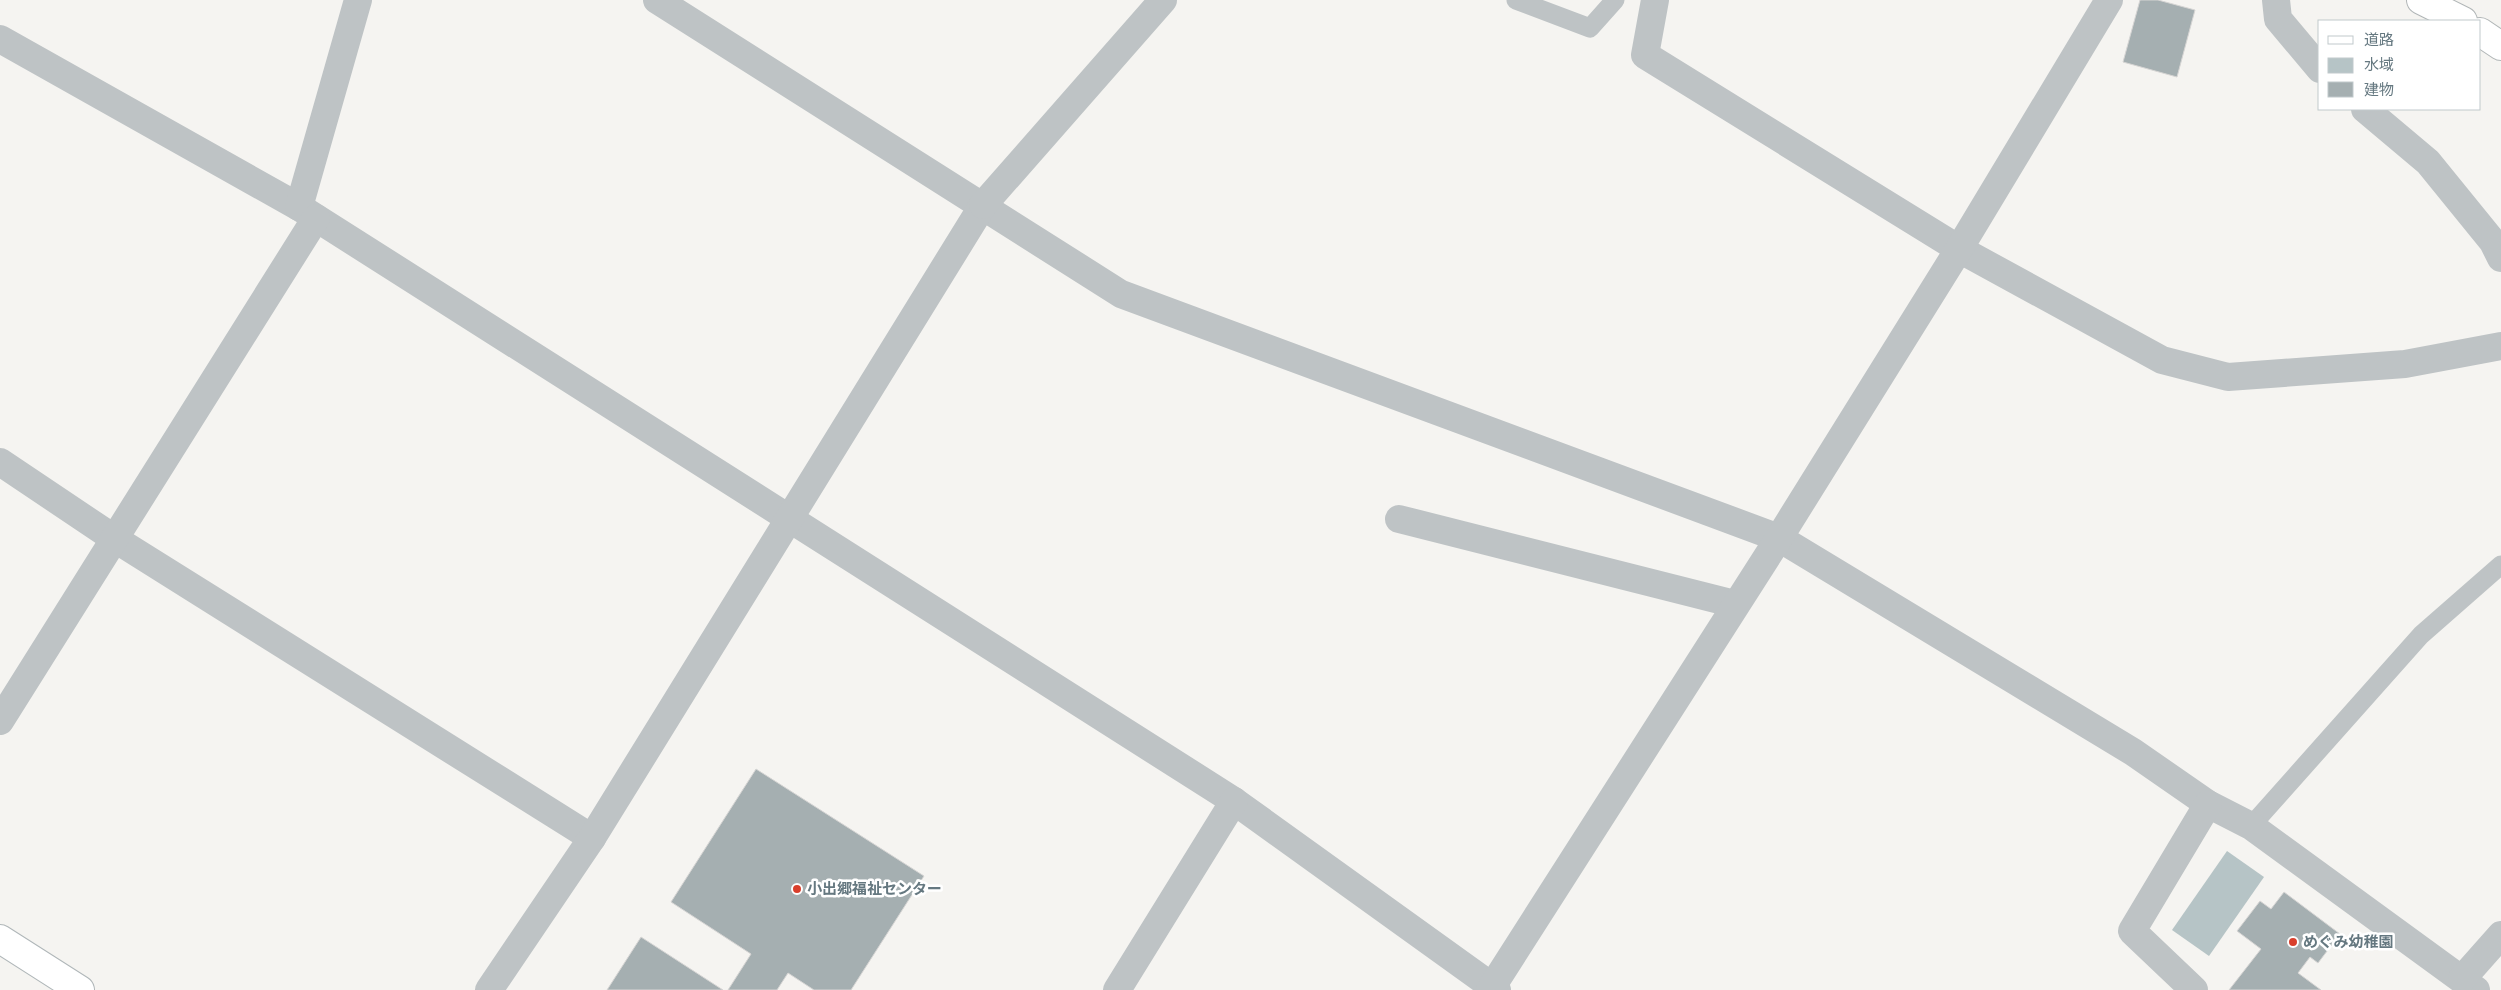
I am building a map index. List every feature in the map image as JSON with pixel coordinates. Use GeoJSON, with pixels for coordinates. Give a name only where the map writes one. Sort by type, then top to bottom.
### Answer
{"type":"FeatureCollection","features":[{"type":"Feature","properties":{"kind":"main road"},"geometry":{"type":"LineString","coordinates":[[2421,0],[2461,20]]}},
{"type":"Feature","properties":{"kind":"main road"},"geometry":{"type":"LineString","coordinates":[[2481,33],[2501,46]]}},
{"type":"Feature","properties":{"kind":"main road"},"geometry":{"type":"LineString","coordinates":[[0,939],[80,990]]}},
{"type":"Feature","properties":{"kind":"street"},"geometry":{"type":"LineString","coordinates":[[0,721],[115,539],[308,213],[358,0]]}},
{"type":"Feature","properties":{"kind":"street"},"geometry":{"type":"LineString","coordinates":[[657,0],[983,205],[1120,294],[1778,538],[2133,752],[2208,804],[2251,826],[2469,985],[2501,935]]}},
{"type":"Feature","properties":{"kind":"street"},"geometry":{"type":"LineString","coordinates":[[489,990],[592,838],[983,205],[1163,0]]}},
{"type":"Feature","properties":{"kind":"street"},"geometry":{"type":"LineString","coordinates":[[1655,0],[1645,55],[1959,249],[2162,360],[2228,377],[2405,364],[2501,346]]}},
{"type":"Feature","properties":{"kind":"street"},"geometry":{"type":"LineString","coordinates":[[0,39],[308,213],[1234,800],[1493,989],[1959,249],[2109,0]]}},
{"type":"Feature","properties":{"kind":"street"},"geometry":{"type":"LineString","coordinates":[[2276,0],[2278,19],[2318,67]]}},
{"type":"Feature","properties":{"kind":"street"},"geometry":{"type":"LineString","coordinates":[[2366,110],[2428,162],[2494,242],[2501,258]]}},
{"type":"Feature","properties":{"kind":"street"},"geometry":{"type":"LineString","coordinates":[[0,462],[115,539],[592,838]]}},
{"type":"Feature","properties":{"kind":"street"},"geometry":{"type":"LineString","coordinates":[[1399,519],[1734,604]]}},
{"type":"Feature","properties":{"kind":"street"},"geometry":{"type":"LineString","coordinates":[[1117,990],[1234,800]]}},
{"type":"Feature","properties":{"kind":"street"},"geometry":{"type":"LineString","coordinates":[[2194,990],[2132,931],[2208,804]]}},
{"type":"Feature","properties":{"kind":"lane"},"geometry":{"type":"LineString","coordinates":[[1516,0],[1590,28],[1615,0]]}},
{"type":"Feature","properties":{"kind":"lane"},"geometry":{"type":"LineString","coordinates":[[2251,826],[2421,635],[2501,565]]}},
{"type":"Feature","properties":{"kind":"water"},"geometry":{"type":"Polygon","coordinates":[[[2227,851],[2264,877],[2209,956],[2172,930],[2227,851]]]}},
{"type":"Feature","properties":{"kind":"building"},"geometry":{"type":"Polygon","coordinates":[[[2140,0],[2158,0],[2195,10],[2177,77],[2123,62],[2140,0]]]}},
{"type":"Feature","properties":{"kind":"building","name":"小出郷福祉センター"},"geometry":{"type":"Polygon","coordinates":[[[756,769],[924,876],[851,990],[814,990],[788,973],[777,990],[728,990],[751,954],[671,902],[756,769]]]}},
{"type":"Feature","properties":{"kind":"building","name":"めぐみ幼稚園"},"geometry":{"type":"Polygon","coordinates":[[[2284,892],[2340,934],[2318,963],[2310,957],[2298,973],[2321,990],[2229,990],[2261,949],[2237,931],[2260,901],[2271,909],[2284,892]]]}},
{"type":"Feature","properties":{"kind":"building"},"geometry":{"type":"Polygon","coordinates":[[[641,937],[723,990],[607,990],[641,937]]]}},
{"type":"Feature","properties":{"kind":"place","name":"小出郷福祉センター"},"geometry":{"type":"Point","coordinates":[797,889]}},
{"type":"Feature","properties":{"kind":"place","name":"めぐみ幼稚園"},"geometry":{"type":"Point","coordinates":[2293,942]}}]}
